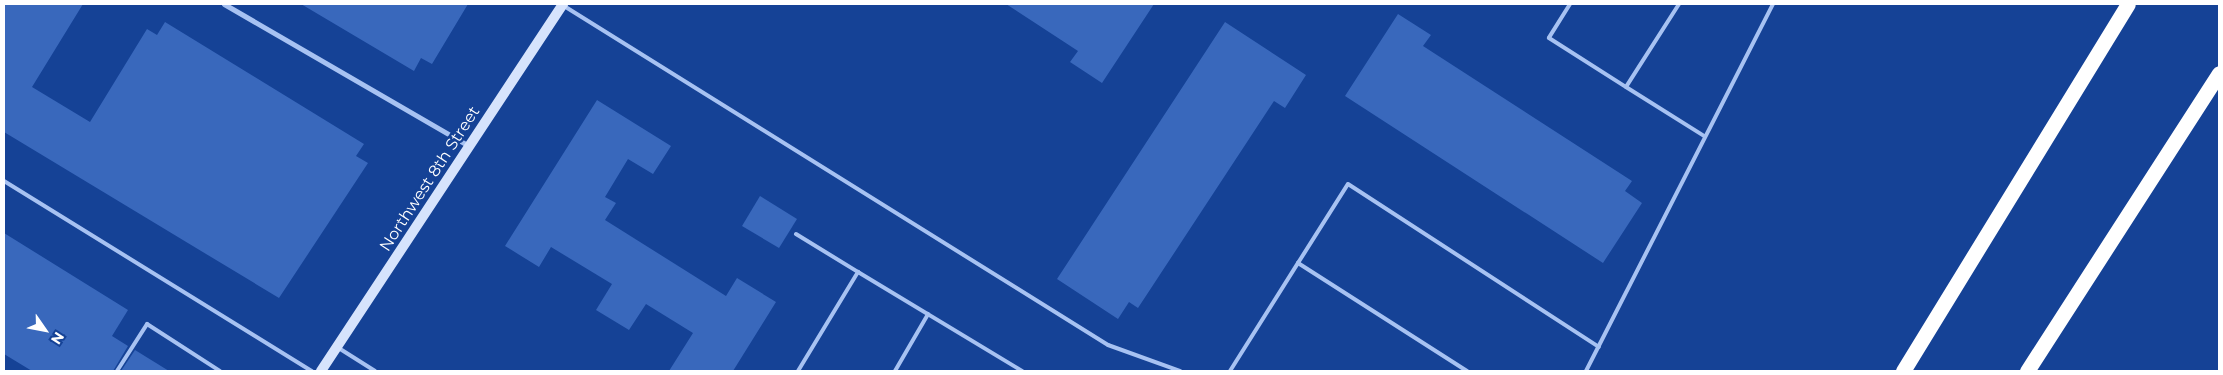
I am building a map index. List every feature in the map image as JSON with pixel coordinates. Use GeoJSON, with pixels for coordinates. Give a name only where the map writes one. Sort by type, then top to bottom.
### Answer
{"type":"FeatureCollection","features":[{"type":"Feature","properties":{"kind":"highway"},"geometry":{"type":"LineString","coordinates":[[1903,371],[2128,4]]}},
{"type":"Feature","properties":{"kind":"highway"},"geometry":{"type":"LineString","coordinates":[[2027,371],[2219,73]]}},
{"type":"Feature","properties":{"kind":"street"},"geometry":{"type":"LineString","coordinates":[[224,4],[470,146]]}},
{"type":"Feature","properties":{"kind":"street","name":"Northwest 8th Street"},"geometry":{"type":"LineString","coordinates":[[321,371],[562,4]]}},
{"type":"Feature","properties":{"kind":"lane"},"geometry":{"type":"LineString","coordinates":[[562,4],[1108,345],[1180,371]]}},
{"type":"Feature","properties":{"kind":"lane"},"geometry":{"type":"LineString","coordinates":[[1570,4],[1549,38],[1704,136]]}},
{"type":"Feature","properties":{"kind":"lane"},"geometry":{"type":"LineString","coordinates":[[1626,87],[1679,4]]}},
{"type":"Feature","properties":{"kind":"lane"},"geometry":{"type":"LineString","coordinates":[[1586,371],[1704,136],[1773,4]]}},
{"type":"Feature","properties":{"kind":"lane"},"geometry":{"type":"LineString","coordinates":[[4,181],[312,371]]}},
{"type":"Feature","properties":{"kind":"lane"},"geometry":{"type":"LineString","coordinates":[[1231,371],[1348,184],[1599,346]]}},
{"type":"Feature","properties":{"kind":"lane"},"geometry":{"type":"LineString","coordinates":[[796,234],[1022,371]]}},
{"type":"Feature","properties":{"kind":"lane"},"geometry":{"type":"LineString","coordinates":[[1298,263],[1467,371]]}},
{"type":"Feature","properties":{"kind":"lane"},"geometry":{"type":"LineString","coordinates":[[798,371],[858,272]]}},
{"type":"Feature","properties":{"kind":"lane"},"geometry":{"type":"LineString","coordinates":[[895,371],[928,314]]}},
{"type":"Feature","properties":{"kind":"lane"},"geometry":{"type":"LineString","coordinates":[[117,371],[147,324],[220,371]]}},
{"type":"Feature","properties":{"kind":"lane"},"geometry":{"type":"LineString","coordinates":[[337,347],[376,371]]}},
{"type":"Feature","properties":{"kind":"building"},"geometry":{"type":"Polygon","coordinates":[[[4,4],[83,4],[32,87],[90,122],[147,29],[157,35],[165,22],[364,144],[356,156],[368,163],[279,298],[4,132],[4,4]]]}},
{"type":"Feature","properties":{"kind":"building"},"geometry":{"type":"Polygon","coordinates":[[[301,4],[468,4],[432,64],[421,58],[414,71],[301,4]]]}},
{"type":"Feature","properties":{"kind":"building"},"geometry":{"type":"Polygon","coordinates":[[[1006,4],[1154,4],[1102,83],[1070,62],[1078,51],[1006,4]]]}},
{"type":"Feature","properties":{"kind":"building"},"geometry":{"type":"Polygon","coordinates":[[[1398,14],[1431,35],[1423,46],[1632,181],[1625,191],[1642,203],[1603,263],[1345,96],[1398,14]]]}},
{"type":"Feature","properties":{"kind":"building"},"geometry":{"type":"Polygon","coordinates":[[[1225,22],[1306,75],[1285,108],[1274,101],[1138,308],[1129,302],[1118,319],[1057,279],[1225,22]]]}},
{"type":"Feature","properties":{"kind":"building"},"geometry":{"type":"Polygon","coordinates":[[[597,100],[671,146],[653,174],[628,159],[605,197],[616,203],[605,220],[726,296],[737,278],[776,302],[733,371],[669,371],[693,333],[646,304],[629,330],[596,310],[612,284],[551,247],[539,267],[505,246],[597,100]]]}},
{"type":"Feature","properties":{"kind":"building"},"geometry":{"type":"Polygon","coordinates":[[[760,196],[797,219],[779,248],[742,226],[760,196]]]}},
{"type":"Feature","properties":{"kind":"building"},"geometry":{"type":"Polygon","coordinates":[[[4,233],[128,310],[112,336],[128,346],[113,371],[32,371],[4,354],[4,233]]]}},
{"type":"Feature","properties":{"kind":"building"},"geometry":{"type":"Polygon","coordinates":[[[135,350],[169,371],[121,371],[135,350]]]}}]}
